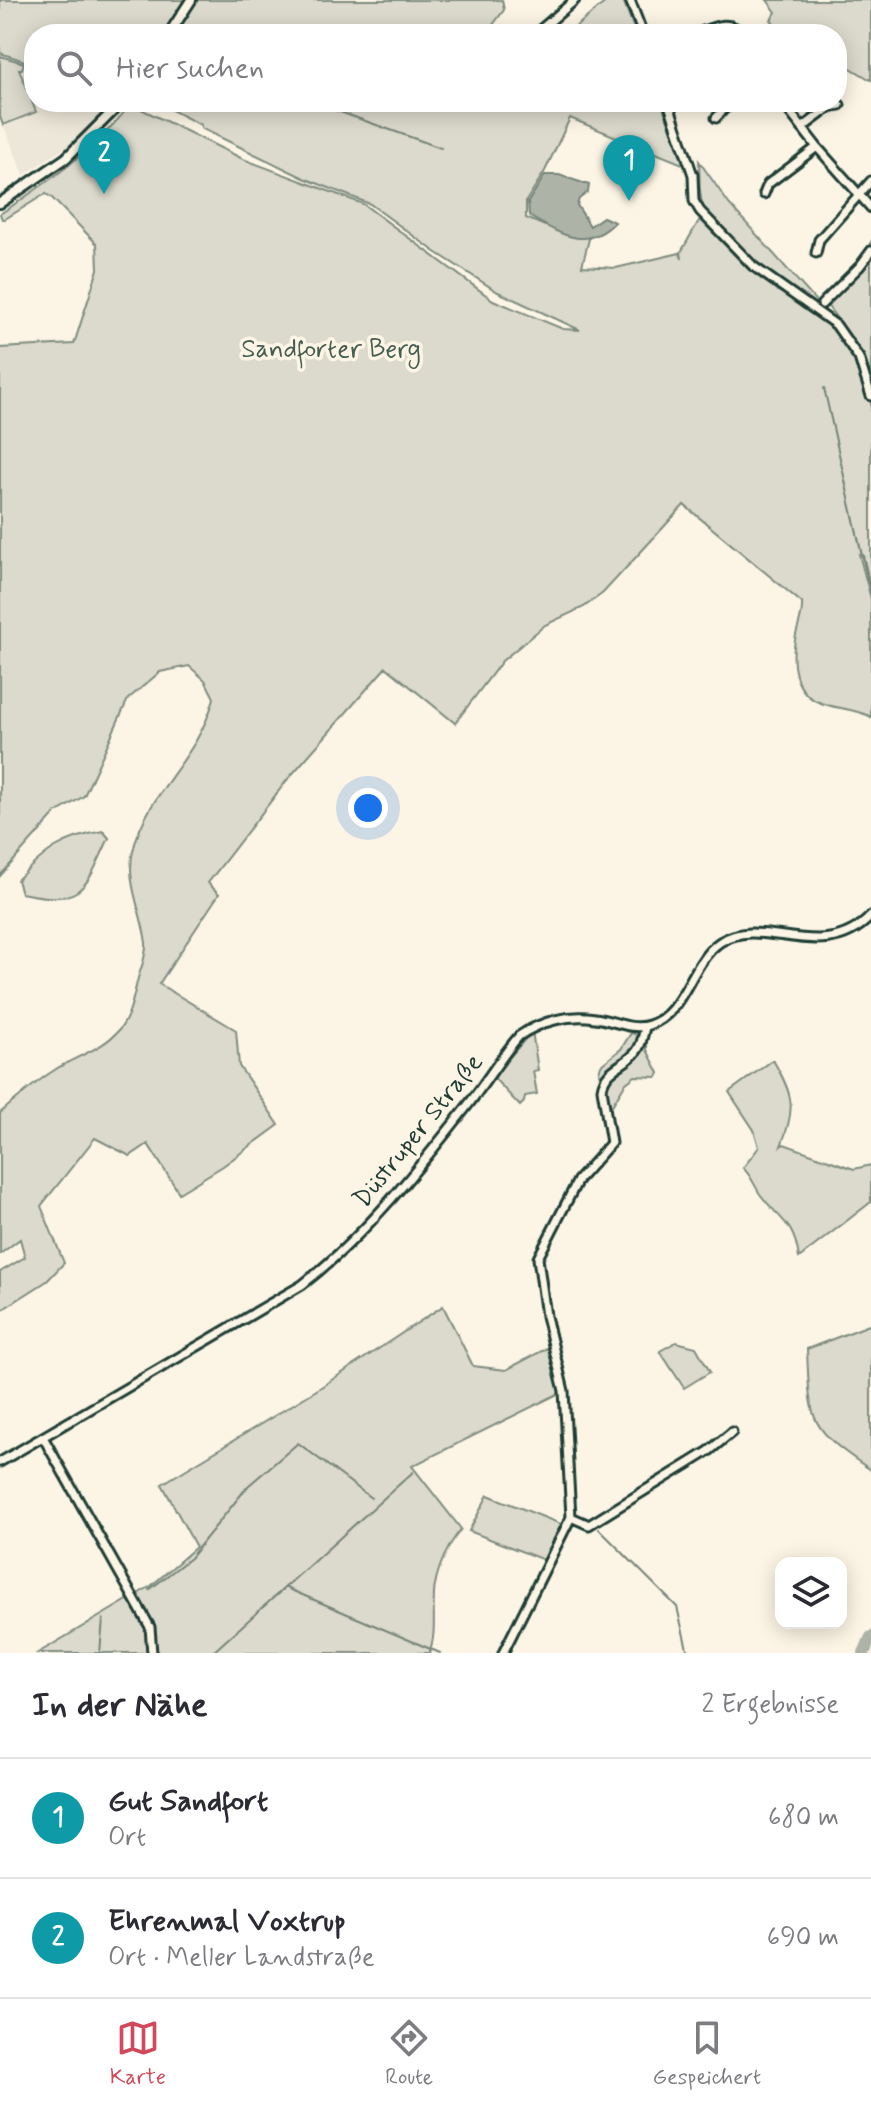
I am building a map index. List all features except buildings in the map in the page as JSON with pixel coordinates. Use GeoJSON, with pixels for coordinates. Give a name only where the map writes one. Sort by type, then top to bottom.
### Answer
{"type":"FeatureCollection","features":[{"type":"Feature","properties":{"kind":"street"},"geometry":{"type":"LineString","coordinates":[[175,24],[191,0]]}},
{"type":"Feature","properties":{"kind":"street"},"geometry":{"type":"LineString","coordinates":[[547,24],[575,0]]}},
{"type":"Feature","properties":{"kind":"street"},"geometry":{"type":"LineString","coordinates":[[630,0],[639,24]]}},
{"type":"Feature","properties":{"kind":"street"},"geometry":{"type":"LineString","coordinates":[[0,203],[66,158],[112,112]]}},
{"type":"Feature","properties":{"kind":"street"},"geometry":{"type":"LineString","coordinates":[[671,112],[693,175],[694,201],[700,211],[753,266],[836,325],[859,358],[871,396]]}},
{"type":"Feature","properties":{"kind":"street"},"geometry":{"type":"LineString","coordinates":[[716,118],[721,112]]}},
{"type":"Feature","properties":{"kind":"street"},"geometry":{"type":"LineString","coordinates":[[790,112],[871,208]]}},
{"type":"Feature","properties":{"kind":"street"},"geometry":{"type":"LineString","coordinates":[[802,128],[823,112]]}},
{"type":"Feature","properties":{"kind":"street"},"geometry":{"type":"LineString","coordinates":[[764,194],[768,184],[817,147]]}},
{"type":"Feature","properties":{"kind":"street"},"geometry":{"type":"LineString","coordinates":[[816,253],[819,240],[871,181]]}},
{"type":"Feature","properties":{"kind":"street"},"geometry":{"type":"LineString","coordinates":[[822,304],[871,251]]}},
{"type":"Feature","properties":{"kind":"street"},"geometry":{"type":"LineString","coordinates":[[503,1653],[571,1517],[564,1391],[546,1316],[538,1258],[578,1180],[611,1143],[603,1080],[609,1072],[635,1054],[645,1027],[667,1014],[701,961],[721,941],[742,934],[825,939],[842,937],[853,932],[871,916]]}},
{"type":"Feature","properties":{"kind":"street","name":"Düstruper Straße"},"geometry":{"type":"LineString","coordinates":[[0,1462],[302,1285],[332,1262],[468,1105],[519,1036],[548,1021],[571,1017],[645,1027]]}},
{"type":"Feature","properties":{"kind":"street"},"geometry":{"type":"LineString","coordinates":[[571,1517],[589,1525],[709,1451],[732,1432]]}},
{"type":"Feature","properties":{"kind":"street"},"geometry":{"type":"LineString","coordinates":[[43,1437],[150,1627],[152,1653]]}},
{"type":"Feature","properties":{"kind":"shaded area"},"geometry":{"type":"Polygon","coordinates":[[[0,53],[24,61],[24,112],[103,112],[75,141],[24,175],[0,117],[0,53]]]}},
{"type":"Feature","properties":{"kind":"shaded area"},"geometry":{"type":"Polygon","coordinates":[[[545,175],[559,175],[589,185],[588,192],[577,205],[590,226],[603,217],[615,222],[594,236],[583,238],[562,234],[529,216],[528,202],[545,175]]]}},
{"type":"Feature","properties":{"kind":"green space"},"geometry":{"type":"Polygon","coordinates":[[[0,0],[191,0],[175,24],[24,24],[24,61],[0,53],[0,0]]]}},
{"type":"Feature","properties":{"kind":"green space"},"geometry":{"type":"Polygon","coordinates":[[[196,0],[502,0],[504,10],[494,24],[180,24],[196,0]]]}},
{"type":"Feature","properties":{"kind":"green space"},"geometry":{"type":"Polygon","coordinates":[[[608,0],[623,0],[632,24],[579,24],[608,0]]]}},
{"type":"Feature","properties":{"kind":"green space"},"geometry":{"type":"Polygon","coordinates":[[[767,0],[871,0],[871,80],[847,66],[847,24],[775,24],[771,20],[776,12],[767,0]]]}},
{"type":"Feature","properties":{"kind":"green space"},"geometry":{"type":"Polygon","coordinates":[[[0,56],[24,63],[19,69],[24,82],[24,112],[36,112],[3,125],[0,117],[0,56]]]}},
{"type":"Feature","properties":{"kind":"green space","name":"Sandforter Berg"},"geometry":{"type":"Polygon","coordinates":[[[124,112],[147,112],[243,159],[363,204],[493,300],[563,329],[580,330],[498,292],[434,251],[370,204],[304,178],[201,128],[201,125],[176,112],[665,112],[685,165],[570,118],[545,171],[526,201],[526,218],[545,226],[590,235],[582,266],[616,268],[680,253],[682,259],[681,252],[700,219],[749,270],[780,292],[783,288],[836,325],[859,358],[871,396],[871,590],[863,555],[859,554],[871,599],[871,717],[823,704],[803,690],[796,675],[794,657],[802,603],[684,505],[603,593],[584,607],[545,625],[502,661],[455,723],[386,667],[288,779],[208,883],[219,894],[159,984],[236,1030],[239,1066],[279,1125],[223,1166],[179,1193],[148,1144],[130,1156],[95,1138],[41,1206],[64,1263],[47,1281],[0,1311],[0,1272],[25,1257],[20,1239],[0,1254],[0,1113],[61,1066],[105,1043],[126,1019],[146,947],[132,883],[134,847],[151,808],[197,739],[214,698],[205,680],[189,666],[160,672],[128,699],[84,796],[56,813],[0,876],[0,348],[74,344],[98,269],[97,244],[46,194],[5,219],[0,214],[86,151],[124,112]]]}},
{"type":"Feature","properties":{"kind":"green space"},"geometry":{"type":"Polygon","coordinates":[[[699,161],[729,204],[821,310],[755,263],[711,220],[701,201],[699,161]]]}},
{"type":"Feature","properties":{"kind":"green space"},"geometry":{"type":"Polygon","coordinates":[[[871,242],[870,373],[864,355],[821,297],[857,263],[871,242]]]}},
{"type":"Feature","properties":{"kind":"green space"},"geometry":{"type":"Polygon","coordinates":[[[103,831],[109,838],[94,870],[80,890],[58,897],[21,893],[17,880],[46,853],[65,842],[103,831]]]}},
{"type":"Feature","properties":{"kind":"green space"},"geometry":{"type":"Polygon","coordinates":[[[532,1031],[538,1070],[533,1071],[537,1094],[525,1096],[520,1106],[493,1077],[532,1031]]]}},
{"type":"Feature","properties":{"kind":"green space"},"geometry":{"type":"Polygon","coordinates":[[[631,1033],[647,1038],[647,1050],[659,1073],[657,1077],[635,1076],[625,1084],[608,1112],[599,1072],[601,1065],[621,1049],[631,1033]]]}},
{"type":"Feature","properties":{"kind":"green space"},"geometry":{"type":"Polygon","coordinates":[[[773,1060],[789,1093],[791,1112],[781,1146],[784,1144],[854,1169],[871,1165],[871,1202],[799,1258],[789,1228],[743,1168],[759,1147],[754,1130],[729,1092],[773,1060]]]}},
{"type":"Feature","properties":{"kind":"green space"},"geometry":{"type":"Polygon","coordinates":[[[443,1306],[473,1366],[506,1370],[553,1345],[564,1391],[412,1466],[461,1529],[445,1555],[437,1577],[429,1653],[38,1653],[151,1586],[196,1547],[162,1484],[315,1391],[443,1306]]]}},
{"type":"Feature","properties":{"kind":"green space"},"geometry":{"type":"Polygon","coordinates":[[[869,1325],[871,1470],[835,1443],[816,1421],[809,1393],[807,1349],[869,1325]]]}},
{"type":"Feature","properties":{"kind":"green space"},"geometry":{"type":"Polygon","coordinates":[[[676,1342],[696,1347],[710,1372],[684,1388],[660,1351],[676,1342]]]}},
{"type":"Feature","properties":{"kind":"green space"},"geometry":{"type":"Polygon","coordinates":[[[488,1495],[566,1526],[549,1562],[469,1531],[488,1495]]]}},
{"type":"Feature","properties":{"kind":"waterway"},"geometry":{"type":"LineString","coordinates":[[340,112],[441,148]]}},
{"type":"Feature","properties":{"kind":"waterway"},"geometry":{"type":"LineString","coordinates":[[824,388],[871,595]]}},
{"type":"Feature","properties":{"kind":"waterway"},"geometry":{"type":"LineString","coordinates":[[149,1590],[190,1558],[248,1486],[298,1443],[371,1498]]}},
{"type":"Feature","properties":{"kind":"waterway"},"geometry":{"type":"LineString","coordinates":[[212,1653],[413,1472]]}},
{"type":"Feature","properties":{"kind":"waterway"},"geometry":{"type":"LineString","coordinates":[[599,1529],[677,1607],[688,1653]]}},
{"type":"Feature","properties":{"kind":"waterway"},"geometry":{"type":"LineString","coordinates":[[286,1588],[440,1653]]}},
{"type":"Feature","properties":{"kind":"waterway"},"geometry":{"type":"LineString","coordinates":[[100,1653],[103,1619]]}},
{"type":"Feature","properties":{"kind":"waterway"},"geometry":{"type":"LineString","coordinates":[[864,1653],[871,1637]]}},
{"type":"Feature","properties":{"kind":"place","name":"Ehrenmal Voxtrup"},"geometry":{"type":"Point","coordinates":[104,194]}},
{"type":"Feature","properties":{"kind":"place","name":"Gut Sandfort"},"geometry":{"type":"Point","coordinates":[629,201]}}]}
